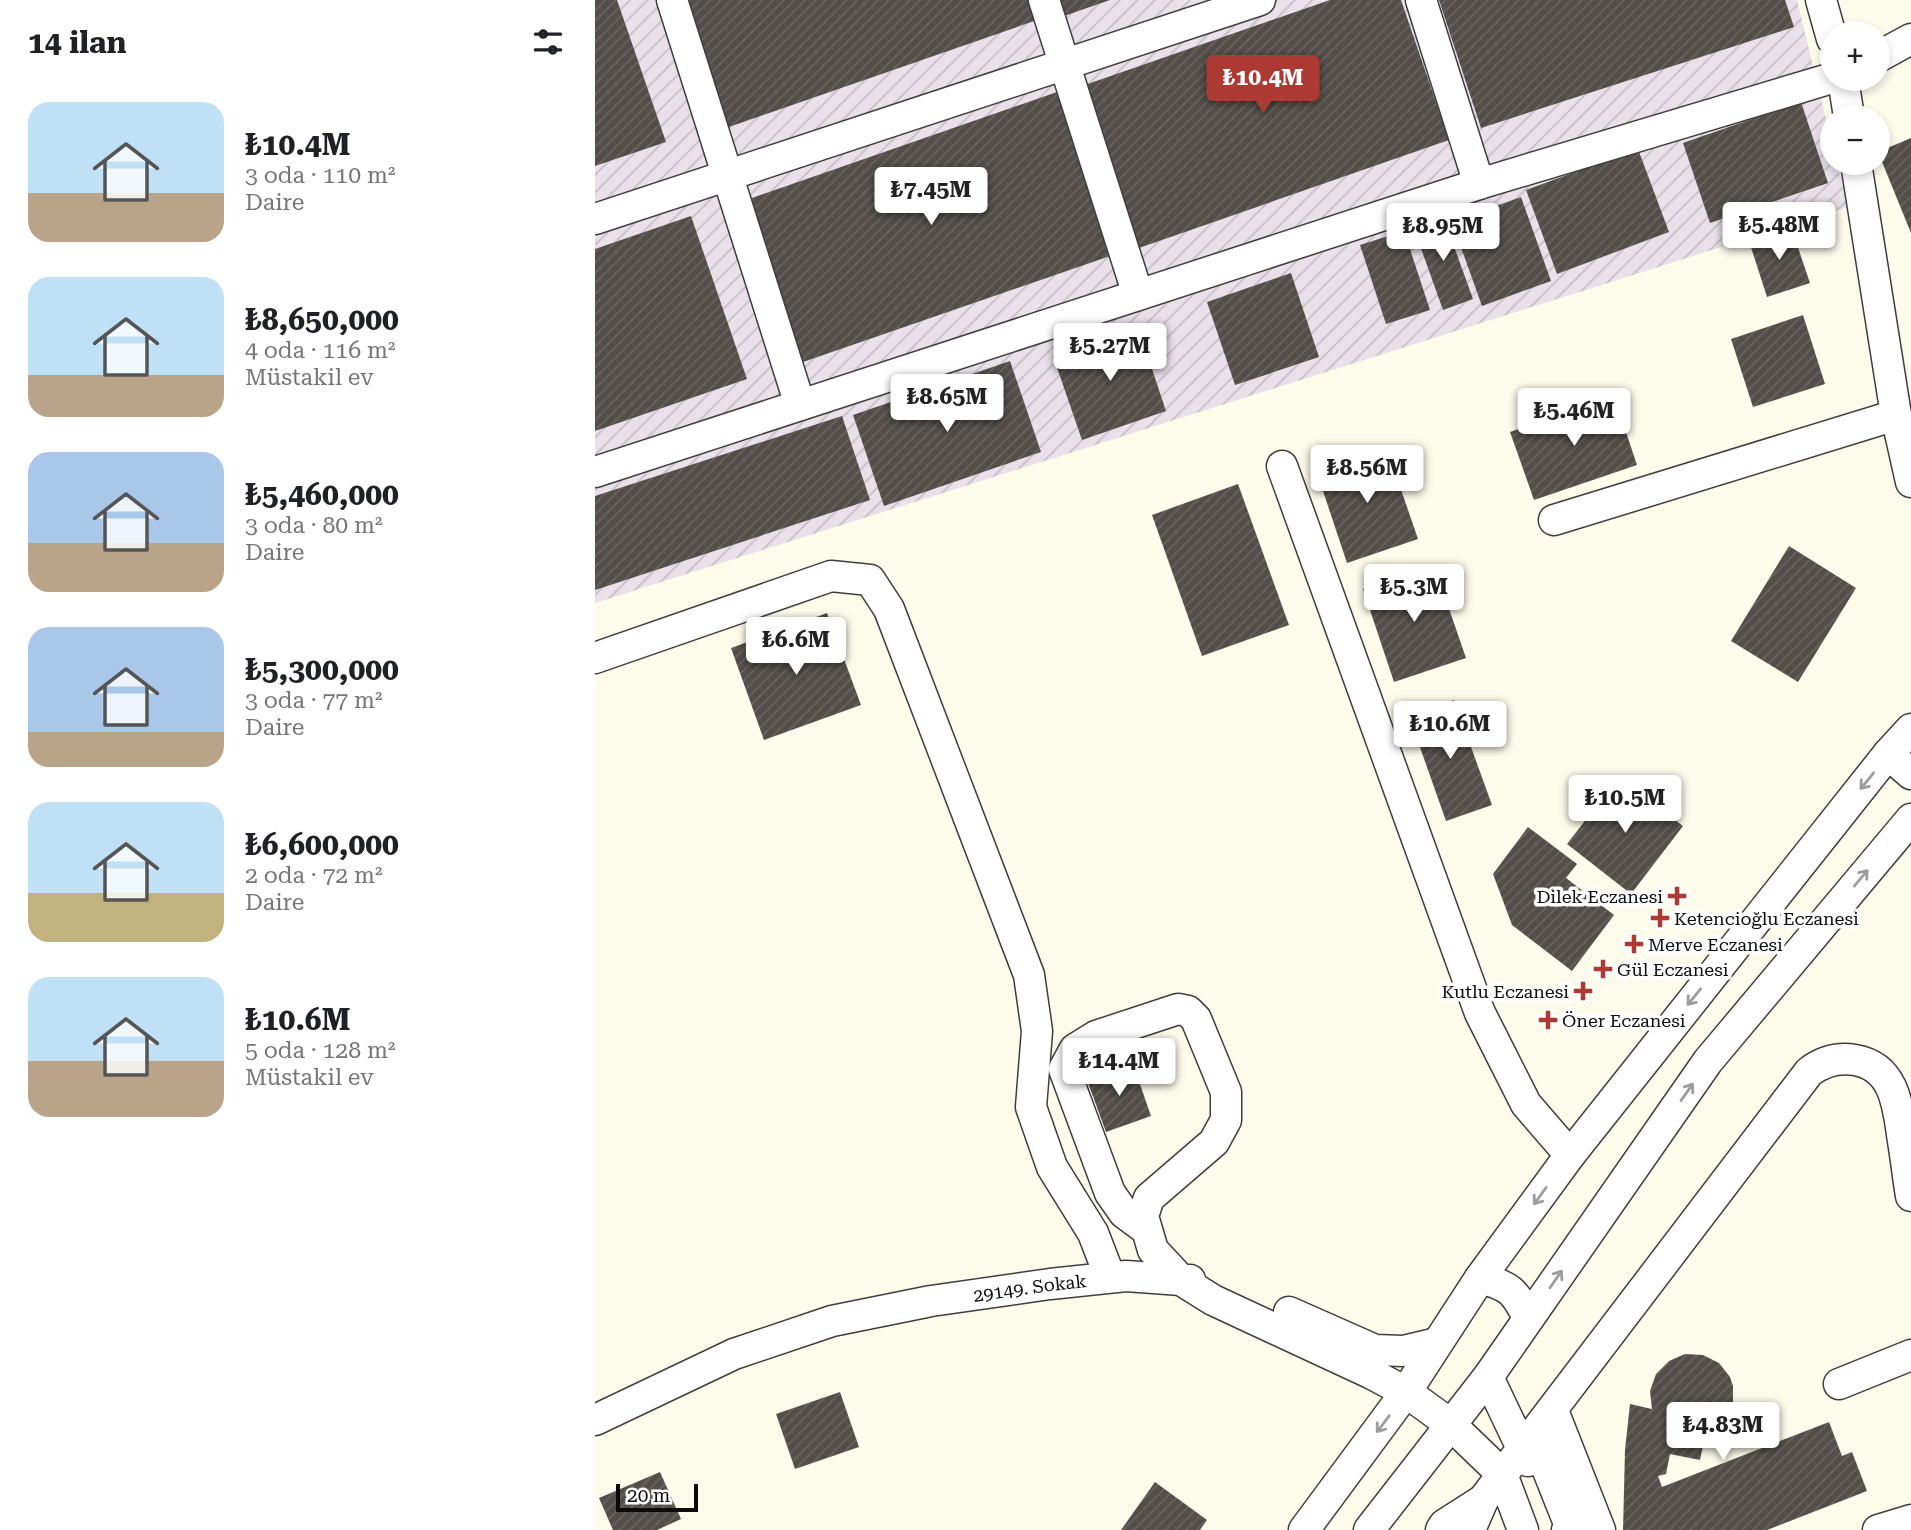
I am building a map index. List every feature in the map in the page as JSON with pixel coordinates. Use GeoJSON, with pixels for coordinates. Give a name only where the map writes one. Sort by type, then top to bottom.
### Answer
{"type":"FeatureCollection","features":[{"type":"Feature","properties":{"kind":"street"},"geometry":{"type":"LineString","coordinates":[[672,0],[800,405]]}},
{"type":"Feature","properties":{"kind":"street"},"geometry":{"type":"LineString","coordinates":[[1044,0],[1137,295]]}},
{"type":"Feature","properties":{"kind":"street"},"geometry":{"type":"LineString","coordinates":[[595,219],[1260,0]]}},
{"type":"Feature","properties":{"kind":"street"},"geometry":{"type":"LineString","coordinates":[[1421,0],[1479,184]]}},
{"type":"Feature","properties":{"kind":"street"},"geometry":{"type":"LineString","coordinates":[[1821,0],[1827,21]]}},
{"type":"Feature","properties":{"kind":"street"},"geometry":{"type":"LineString","coordinates":[[1890,51],[1911,40]]}},
{"type":"Feature","properties":{"kind":"street"},"geometry":{"type":"LineString","coordinates":[[595,472],[1479,184],[1820,82]]}},
{"type":"Feature","properties":{"kind":"street"},"geometry":{"type":"LineString","coordinates":[[1858,175],[1896,415],[1911,482]]}},
{"type":"Feature","properties":{"kind":"street"},"geometry":{"type":"LineString","coordinates":[[1554,520],[1896,415]]}},
{"type":"Feature","properties":{"kind":"street"},"geometry":{"type":"LineString","coordinates":[[1282,466],[1480,1013],[1526,1104],[1570,1155]]}},
{"type":"Feature","properties":{"kind":"street"},"geometry":{"type":"LineString","coordinates":[[595,658],[831,576],[870,580],[890,609],[1028,975],[1037,1031],[1031,1107],[1052,1167],[1093,1233],[1110,1277]]}},
{"type":"Feature","properties":{"kind":"street"},"geometry":{"type":"LineString","coordinates":[[1304,1530],[1406,1392],[1480,1278],[1570,1155],[1888,754],[1911,729]]}},
{"type":"Feature","properties":{"kind":"street"},"geometry":{"type":"LineString","coordinates":[[1888,754],[1911,774]]}},
{"type":"Feature","properties":{"kind":"street"},"geometry":{"type":"LineString","coordinates":[[1369,1530],[1488,1377],[1708,1061],[1911,819]]}},
{"type":"Feature","properties":{"kind":"street"},"geometry":{"type":"LineString","coordinates":[[1147,1230],[1125,1213],[1110,1193],[1064,1069],[1075,1049],[1096,1036],[1178,1009],[1188,1011],[1196,1019],[1226,1092],[1226,1120],[1214,1142],[1149,1198],[1143,1216],[1153,1250],[1181,1280],[1220,1280],[1375,1350],[1403,1351],[1437,1343]]}},
{"type":"Feature","properties":{"kind":"street"},"geometry":{"type":"LineString","coordinates":[[1471,1530],[1483,1500],[1502,1474],[1803,1078],[1815,1067],[1838,1059],[1854,1060],[1876,1069],[1888,1081],[1898,1102],[1911,1195]]}},
{"type":"Feature","properties":{"kind":"street","name":"29149. Sokak"},"geometry":{"type":"LineString","coordinates":[[595,1420],[734,1354],[832,1321],[931,1301],[1110,1277],[1181,1280],[1213,1300],[1406,1392],[1450,1424],[1502,1474]]}},
{"type":"Feature","properties":{"kind":"street"},"geometry":{"type":"LineString","coordinates":[[1480,1278],[1502,1284],[1511,1290],[1518,1297],[1528,1318]]}},
{"type":"Feature","properties":{"kind":"street"},"geometry":{"type":"LineString","coordinates":[[1839,1384],[1911,1355]]}},
{"type":"Feature","properties":{"kind":"street"},"geometry":{"type":"LineString","coordinates":[[1488,1377],[1523,1447],[1552,1521],[1551,1530]]}},
{"type":"Feature","properties":{"kind":"street"},"geometry":{"type":"LineString","coordinates":[[1567,1530],[1570,1526],[1535,1438],[1554,1413],[1600,1530]]}},
{"type":"Feature","properties":{"kind":"street"},"geometry":{"type":"LineString","coordinates":[[1502,1474],[1523,1530]]}},
{"type":"Feature","properties":{"kind":"street"},"geometry":{"type":"LineString","coordinates":[[1441,1530],[1444,1525],[1483,1500]]}},
{"type":"Feature","properties":{"kind":"street"},"geometry":{"type":"LineString","coordinates":[[1477,1530],[1496,1505],[1506,1530]]}},
{"type":"Feature","properties":{"kind":"street"},"geometry":{"type":"LineString","coordinates":[[1878,1530],[1911,1520]]}},
{"type":"Feature","properties":{"kind":"shaded area"},"geometry":{"type":"Polygon","coordinates":[[[595,0],[1797,0],[1823,105],[1820,105],[1820,175],[1840,175],[1848,207],[595,603],[595,0]]]}},
{"type":"Feature","properties":{"kind":"building"},"geometry":{"type":"Polygon","coordinates":[[[595,0],[617,0],[666,142],[595,166],[595,0]]]}},
{"type":"Feature","properties":{"kind":"building"},"geometry":{"type":"Polygon","coordinates":[[[682,0],[1033,0],[1040,19],[726,128],[682,0]]]}},
{"type":"Feature","properties":{"kind":"building"},"geometry":{"type":"Polygon","coordinates":[[[1058,0],[1110,0],[1064,16],[1058,0]]]}},
{"type":"Feature","properties":{"kind":"building"},"geometry":{"type":"Polygon","coordinates":[[[1330,0],[1401,0],[1449,140],[1136,249],[1079,87],[1330,0]]]}},
{"type":"Feature","properties":{"kind":"building"},"geometry":{"type":"Polygon","coordinates":[[[1439,0],[1785,0],[1794,27],[1481,128],[1439,0]]]}},
{"type":"Feature","properties":{"kind":"building"},"geometry":{"type":"Polygon","coordinates":[[[1060,91],[1116,254],[803,362],[746,200],[1060,91]]]}},
{"type":"Feature","properties":{"kind":"building"},"geometry":{"type":"Polygon","coordinates":[[[1801,102],[1820,159],[1820,175],[1825,175],[1828,183],[1710,223],[1683,143],[1801,102]]]}},
{"type":"Feature","properties":{"kind":"building"},"geometry":{"type":"Polygon","coordinates":[[[1911,138],[1911,233],[1887,175],[1890,175],[1890,147],[1911,138]]]}},
{"type":"Feature","properties":{"kind":"building"},"geometry":{"type":"Polygon","coordinates":[[[1638,149],[1669,232],[1557,274],[1526,190],[1638,149]]]}},
{"type":"Feature","properties":{"kind":"building"},"geometry":{"type":"Polygon","coordinates":[[[1521,197],[1551,281],[1482,306],[1452,222],[1521,197]]]}},
{"type":"Feature","properties":{"kind":"building"},"geometry":{"type":"Polygon","coordinates":[[[691,216],[747,379],[595,431],[595,249],[691,216]]]}},
{"type":"Feature","properties":{"kind":"building"},"geometry":{"type":"Polygon","coordinates":[[[1443,216],[1473,299],[1443,310],[1413,226],[1443,216]]]}},
{"type":"Feature","properties":{"kind":"building"},"geometry":{"type":"Polygon","coordinates":[[[1791,227],[1810,283],[1767,297],[1749,241],[1791,227]]]}},
{"type":"Feature","properties":{"kind":"building"},"geometry":{"type":"Polygon","coordinates":[[[1404,231],[1430,310],[1386,324],[1360,245],[1404,231]]]}},
{"type":"Feature","properties":{"kind":"building"},"geometry":{"type":"Polygon","coordinates":[[[1291,273],[1319,357],[1235,385],[1207,302],[1291,273]]]}},
{"type":"Feature","properties":{"kind":"building"},"geometry":{"type":"Polygon","coordinates":[[[1803,315],[1825,384],[1753,407],[1731,339],[1803,315]]]}},
{"type":"Feature","properties":{"kind":"building"},"geometry":{"type":"Polygon","coordinates":[[[1138,327],[1166,411],[1082,440],[1053,356],[1138,327]]]}},
{"type":"Feature","properties":{"kind":"building"},"geometry":{"type":"Polygon","coordinates":[[[1010,361],[1041,452],[884,506],[853,415],[1010,361]]]}},
{"type":"Feature","properties":{"kind":"building"},"geometry":{"type":"Polygon","coordinates":[[[1614,396],[1637,465],[1534,500],[1510,432],[1614,396]]]}},
{"type":"Feature","properties":{"kind":"building"},"geometry":{"type":"Polygon","coordinates":[[[842,416],[870,500],[595,590],[595,496],[842,416]]]}},
{"type":"Feature","properties":{"kind":"building"},"geometry":{"type":"Polygon","coordinates":[[[1386,446],[1418,539],[1347,563],[1316,470],[1386,446]]]}},
{"type":"Feature","properties":{"kind":"building"},"geometry":{"type":"Polygon","coordinates":[[[1238,484],[1289,625],[1202,656],[1152,515],[1238,484]]]}},
{"type":"Feature","properties":{"kind":"building"},"geometry":{"type":"Polygon","coordinates":[[[1789,546],[1856,588],[1798,682],[1731,641],[1789,546]]]}},
{"type":"Feature","properties":{"kind":"building"},"geometry":{"type":"Polygon","coordinates":[[[1434,565],[1466,658],[1394,682],[1363,589],[1434,565]]]}},
{"type":"Feature","properties":{"kind":"building"},"geometry":{"type":"Polygon","coordinates":[[[827,613],[861,705],[764,740],[731,648],[827,613]]]}},
{"type":"Feature","properties":{"kind":"building"},"geometry":{"type":"Polygon","coordinates":[[[1454,700],[1492,805],[1446,821],[1409,716],[1454,700]]]}},
{"type":"Feature","properties":{"kind":"building"},"geometry":{"type":"Polygon","coordinates":[[[1619,777],[1683,826],[1631,894],[1567,844],[1619,777]]]}},
{"type":"Feature","properties":{"kind":"building"},"geometry":{"type":"Polygon","coordinates":[[[1528,827],[1577,864],[1566,878],[1614,915],[1572,971],[1512,925],[1493,874],[1528,827]]]}},
{"type":"Feature","properties":{"kind":"building"},"geometry":{"type":"Polygon","coordinates":[[[1133,1064],[1151,1116],[1106,1132],[1087,1080],[1133,1064]]]}},
{"type":"Feature","properties":{"kind":"building"},"geometry":{"type":"Polygon","coordinates":[[[1685,1354],[1703,1355],[1719,1363],[1730,1377],[1733,1404],[1727,1420],[1705,1436],[1700,1460],[1670,1454],[1666,1474],[1658,1476],[1662,1487],[1829,1422],[1842,1456],[1852,1452],[1867,1491],[1767,1530],[1623,1530],[1625,1450],[1630,1404],[1652,1409],[1650,1391],[1656,1374],[1669,1361],[1685,1354]]]}},
{"type":"Feature","properties":{"kind":"building"},"geometry":{"type":"Polygon","coordinates":[[[840,1392],[859,1447],[795,1469],[776,1414],[840,1392]]]}},
{"type":"Feature","properties":{"kind":"building"},"geometry":{"type":"Polygon","coordinates":[[[660,1472],[681,1519],[657,1530],[613,1530],[599,1498],[660,1472]]]}},
{"type":"Feature","properties":{"kind":"building"},"geometry":{"type":"Polygon","coordinates":[[[1155,1482],[1207,1520],[1200,1530],[1121,1530],[1155,1482]]]}},
{"type":"Feature","properties":{"kind":"place","name":"Dilek Eczanesi"},"geometry":{"type":"Point","coordinates":[1677,896]}},
{"type":"Feature","properties":{"kind":"place","name":"Ketencioğlu Eczanesi"},"geometry":{"type":"Point","coordinates":[1660,918]}},
{"type":"Feature","properties":{"kind":"place","name":"Merve Eczanesi"},"geometry":{"type":"Point","coordinates":[1634,944]}},
{"type":"Feature","properties":{"kind":"place","name":"Gül Eczanesi"},"geometry":{"type":"Point","coordinates":[1603,969]}},
{"type":"Feature","properties":{"kind":"place","name":"Kutlu Eczanesi"},"geometry":{"type":"Point","coordinates":[1583,991]}},
{"type":"Feature","properties":{"kind":"place","name":"Öner Eczanesi"},"geometry":{"type":"Point","coordinates":[1548,1020]}}]}
